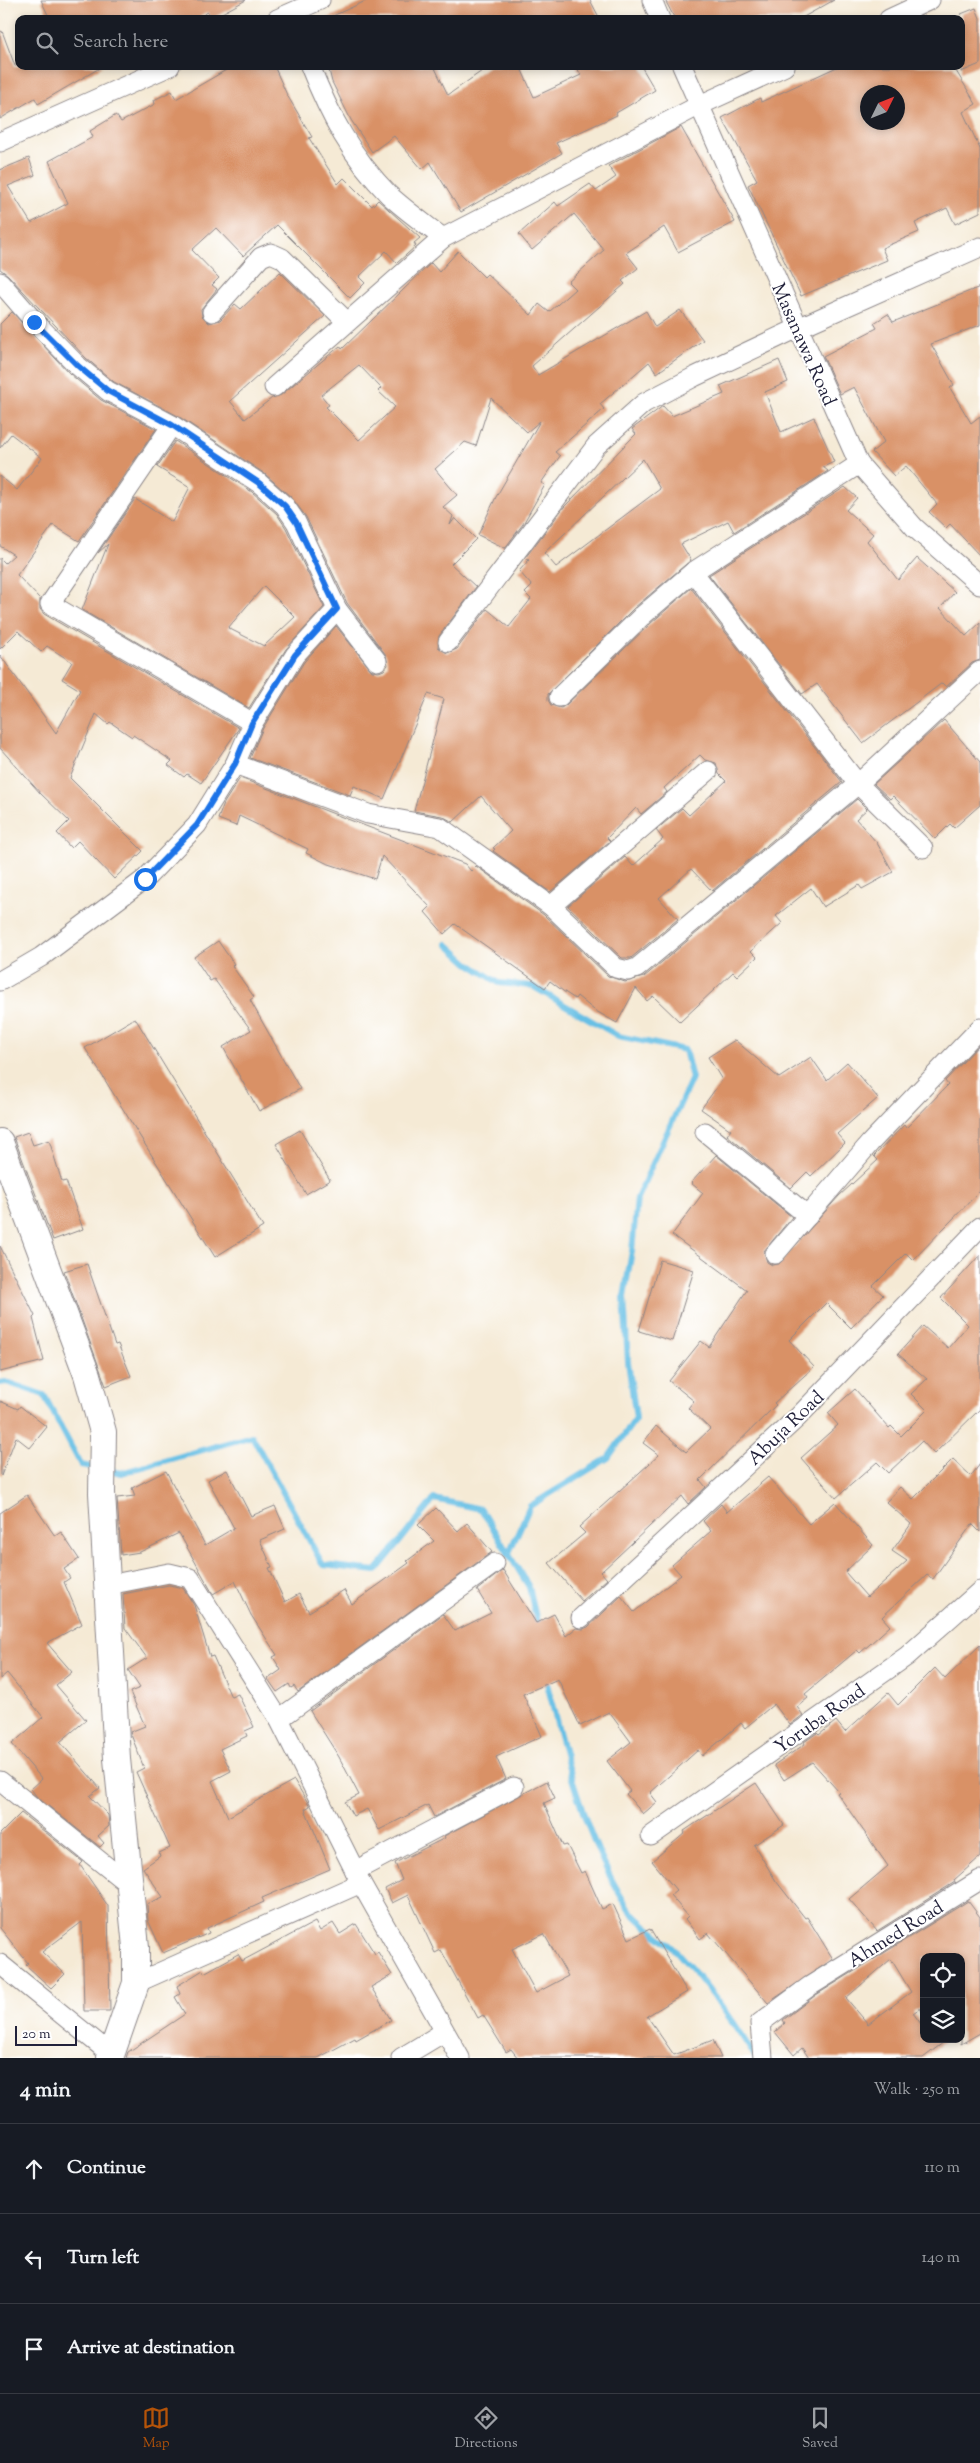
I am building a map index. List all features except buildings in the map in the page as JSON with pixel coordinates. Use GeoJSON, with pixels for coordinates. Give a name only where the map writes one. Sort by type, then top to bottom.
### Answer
{"type":"FeatureCollection","features":[{"type":"Feature","properties":{"kind":"street"},"geometry":{"type":"LineString","coordinates":[[285,13],[320,0]]}},
{"type":"Feature","properties":{"kind":"street"},"geometry":{"type":"LineString","coordinates":[[652,0],[658,15]]}},
{"type":"Feature","properties":{"kind":"street"},"geometry":{"type":"LineString","coordinates":[[898,15],[930,0]]}},
{"type":"Feature","properties":{"kind":"street"},"geometry":{"type":"LineString","coordinates":[[0,142],[161,70]]}},
{"type":"Feature","properties":{"kind":"street"},"geometry":{"type":"LineString","coordinates":[[312,70],[340,134],[363,166],[390,196],[443,238]]}},
{"type":"Feature","properties":{"kind":"street","name":"Masanawa Road"},"geometry":{"type":"LineString","coordinates":[[684,70],[859,464],[915,528],[980,585]]}},
{"type":"Feature","properties":{"kind":"street"},"geometry":{"type":"LineString","coordinates":[[274,387],[443,238],[700,105],[776,70]]}},
{"type":"Feature","properties":{"kind":"street"},"geometry":{"type":"LineString","coordinates":[[448,642],[596,446],[644,403],[798,328],[980,247]]}},
{"type":"Feature","properties":{"kind":"street"},"geometry":{"type":"LineString","coordinates":[[212,312],[261,257],[271,253],[282,258],[347,322]]}},
{"type":"Feature","properties":{"kind":"street"},"geometry":{"type":"LineString","coordinates":[[0,282],[34,322],[78,366],[108,391],[172,425],[259,483],[285,506],[296,522],[337,609],[377,661]]}},
{"type":"Feature","properties":{"kind":"street"},"geometry":{"type":"LineString","coordinates":[[172,425],[50,604],[252,723]]}},
{"type":"Feature","properties":{"kind":"street"},"geometry":{"type":"LineString","coordinates":[[559,697],[642,616],[693,572],[859,464]]}},
{"type":"Feature","properties":{"kind":"street"},"geometry":{"type":"LineString","coordinates":[[693,572],[858,784],[923,848]]}},
{"type":"Feature","properties":{"kind":"street"},"geometry":{"type":"LineString","coordinates":[[0,982],[41,958],[145,879],[197,825],[235,764],[252,723],[295,655],[337,609]]}},
{"type":"Feature","properties":{"kind":"street"},"geometry":{"type":"LineString","coordinates":[[235,764],[368,814],[440,827],[551,906],[616,968],[628,971],[637,968],[858,784],[980,671]]}},
{"type":"Feature","properties":{"kind":"street"},"geometry":{"type":"LineString","coordinates":[[551,906],[708,770]]}},
{"type":"Feature","properties":{"kind":"street"},"geometry":{"type":"LineString","coordinates":[[775,1254],[870,1143],[980,1028]]}},
{"type":"Feature","properties":{"kind":"street"},"geometry":{"type":"LineString","coordinates":[[705,1132],[808,1216]]}},
{"type":"Feature","properties":{"kind":"street"},"geometry":{"type":"LineString","coordinates":[[0,1142],[87,1375],[103,1432],[108,1585],[117,1759],[132,1886],[136,1947],[136,1983],[111,2057],[0,1964]]}},
{"type":"Feature","properties":{"kind":"street","name":"Abuja Road"},"geometry":{"type":"LineString","coordinates":[[581,1618],[798,1417],[980,1227]]}},
{"type":"Feature","properties":{"kind":"street"},"geometry":{"type":"LineString","coordinates":[[279,1719],[494,1563]]}},
{"type":"Feature","properties":{"kind":"street"},"geometry":{"type":"LineString","coordinates":[[108,1585],[169,1572],[190,1578],[279,1719],[358,1877],[460,2058]]}},
{"type":"Feature","properties":{"kind":"street","name":"Yoruba Road"},"geometry":{"type":"LineString","coordinates":[[651,1836],[907,1656],[980,1591]]}},
{"type":"Feature","properties":{"kind":"street"},"geometry":{"type":"LineString","coordinates":[[0,1781],[132,1886]]}},
{"type":"Feature","properties":{"kind":"street"},"geometry":{"type":"LineString","coordinates":[[136,1983],[358,1877],[514,1786]]}},
{"type":"Feature","properties":{"kind":"street","name":"Ahmed Road"},"geometry":{"type":"LineString","coordinates":[[763,2058],[760,2023],[810,1986],[980,1880]]}},
{"type":"Feature","properties":{"kind":"street"},"geometry":{"type":"LineString","coordinates":[[401,2058],[444,2032]]}},
{"type":"Feature","properties":{"kind":"waterway"},"geometry":{"type":"LineString","coordinates":[[447,944],[468,963],[499,983],[532,986],[618,1036],[685,1050],[692,1078],[637,1198],[632,1251],[624,1297],[628,1362],[636,1418],[608,1458],[530,1506],[508,1555]]}},
{"type":"Feature","properties":{"kind":"waterway"},"geometry":{"type":"LineString","coordinates":[[0,1383],[6,1382],[44,1395],[81,1465],[96,1468]]}},
{"type":"Feature","properties":{"kind":"waterway"},"geometry":{"type":"LineString","coordinates":[[109,1470],[121,1473],[252,1436],[323,1565],[376,1571],[434,1499],[481,1509],[529,1587],[539,1631]]}},
{"type":"Feature","properties":{"kind":"waterway"},"geometry":{"type":"LineString","coordinates":[[545,1675],[577,1794],[587,1824],[612,1880],[632,1912],[671,1946],[699,1977],[729,2017],[756,2058]]}},
{"type":"Feature","properties":{"kind":"route"},"geometry":{"type":"LineString","coordinates":[[34,322],[78,366],[108,391],[172,425],[259,483],[285,506],[296,522],[337,609],[295,655],[252,723],[235,764],[197,825],[145,879]]}}]}
